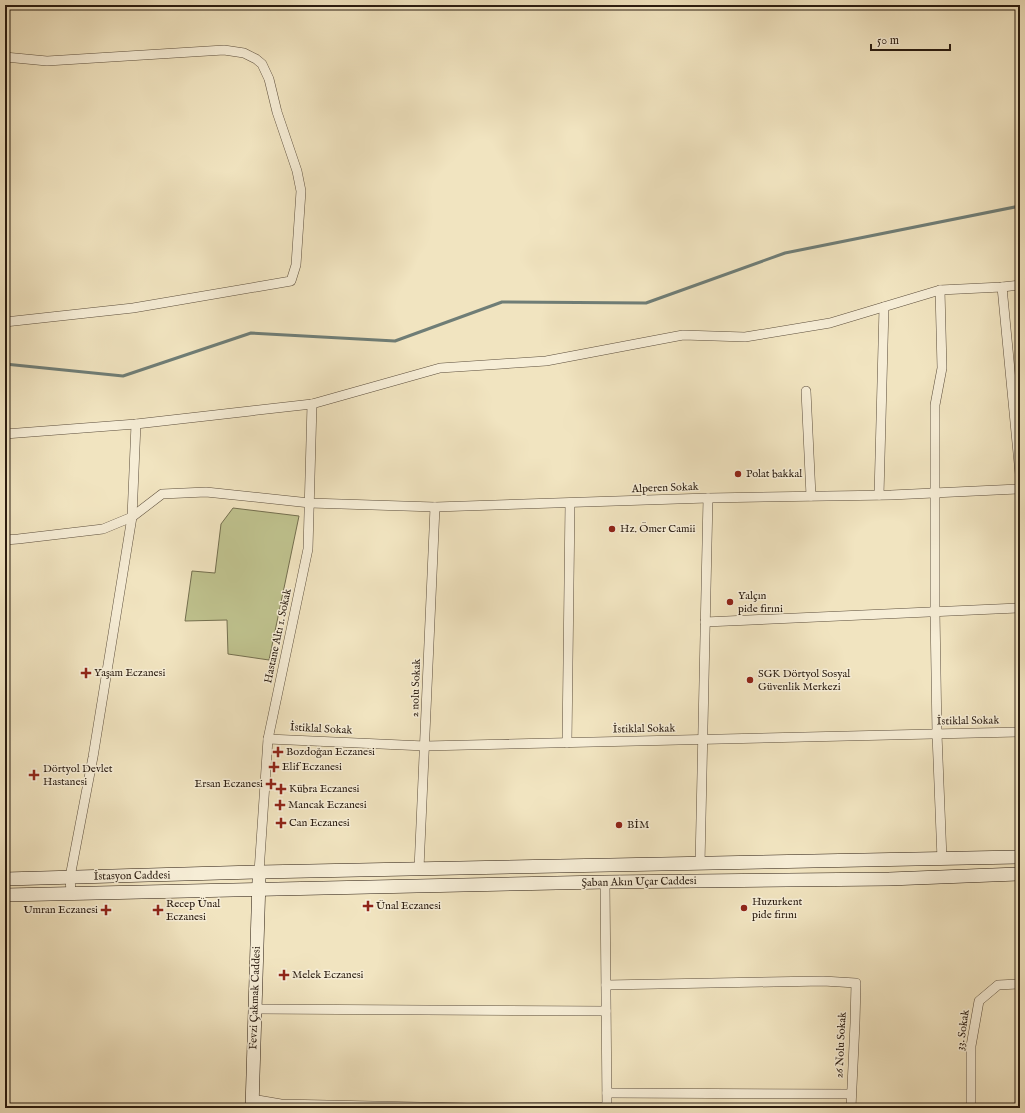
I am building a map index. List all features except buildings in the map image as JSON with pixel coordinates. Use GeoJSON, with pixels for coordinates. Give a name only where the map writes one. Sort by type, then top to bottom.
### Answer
{"type":"FeatureCollection","features":[{"type":"Feature","properties":{"kind":"main road","name":"Şaban Akın Uçar Caddesi"},"geometry":{"type":"LineString","coordinates":[[259,872],[1020,857]]}},
{"type":"Feature","properties":{"kind":"main road","name":"İstasyon Caddesi"},"geometry":{"type":"LineString","coordinates":[[5,879],[259,872]]}},
{"type":"Feature","properties":{"kind":"main road","name":"Fevzi Çakmak Caddesi"},"geometry":{"type":"LineString","coordinates":[[252,1103],[259,872]]}},
{"type":"Feature","properties":{"kind":"main road","name":"Şaban Akın Uçar Caddesi"},"geometry":{"type":"LineString","coordinates":[[258,889],[889,878],[1020,874]]}},
{"type":"Feature","properties":{"kind":"main road","name":"İstasyon Caddesi"},"geometry":{"type":"LineString","coordinates":[[5,895],[258,889]]}},
{"type":"Feature","properties":{"kind":"street"},"geometry":{"type":"LineString","coordinates":[[5,57],[47,61],[224,50],[244,54],[256,59],[262,64],[269,80],[277,112],[298,171],[301,191],[296,265],[291,281],[133,308],[5,322]]}},
{"type":"Feature","properties":{"kind":"street"},"geometry":{"type":"LineString","coordinates":[[5,434],[136,424],[312,404],[440,368],[546,361],[682,335],[746,337],[830,323],[940,290],[1020,285]]}},
{"type":"Feature","properties":{"kind":"street"},"geometry":{"type":"LineString","coordinates":[[1002,287],[1020,474]]}},
{"type":"Feature","properties":{"kind":"street"},"geometry":{"type":"LineString","coordinates":[[940,290],[942,368],[935,406],[934,493],[937,734],[942,859]]}},
{"type":"Feature","properties":{"kind":"street"},"geometry":{"type":"LineString","coordinates":[[879,495],[884,307]]}},
{"type":"Feature","properties":{"kind":"street"},"geometry":{"type":"LineString","coordinates":[[806,391],[811,496]]}},
{"type":"Feature","properties":{"kind":"street","name":"Hastane Altı 1. Sokak"},"geometry":{"type":"LineString","coordinates":[[259,872],[268,739],[308,549],[312,404]]}},
{"type":"Feature","properties":{"kind":"street"},"geometry":{"type":"LineString","coordinates":[[71,893],[70,877],[93,757],[132,517],[136,424]]}},
{"type":"Feature","properties":{"kind":"street","name":"Alperen Sokak"},"geometry":{"type":"LineString","coordinates":[[5,540],[18,540],[103,529],[132,517],[162,494],[206,492],[310,503],[435,507],[708,498],[879,495],[1020,489]]}},
{"type":"Feature","properties":{"kind":"street"},"geometry":{"type":"LineString","coordinates":[[700,864],[708,498]]}},
{"type":"Feature","properties":{"kind":"street"},"geometry":{"type":"LineString","coordinates":[[567,743],[570,503]]}},
{"type":"Feature","properties":{"kind":"street","name":"2 nolu Sokak"},"geometry":{"type":"LineString","coordinates":[[419,869],[435,507]]}},
{"type":"Feature","properties":{"kind":"street"},"geometry":{"type":"LineString","coordinates":[[705,622],[1020,608]]}},
{"type":"Feature","properties":{"kind":"street","name":"İstiklal Sokak"},"geometry":{"type":"LineString","coordinates":[[268,739],[425,746],[1020,732]]}},
{"type":"Feature","properties":{"kind":"street"},"geometry":{"type":"LineString","coordinates":[[252,1103],[467,1108],[607,1107],[605,882]]}},
{"type":"Feature","properties":{"kind":"street","name":"26 Nolu Sokak"},"geometry":{"type":"LineString","coordinates":[[606,985],[823,981],[856,984],[851,1108]]}},
{"type":"Feature","properties":{"kind":"street","name":"33. Sokak"},"geometry":{"type":"LineString","coordinates":[[971,1108],[971,1046],[979,1001],[998,985],[1020,984]]}},
{"type":"Feature","properties":{"kind":"street"},"geometry":{"type":"LineString","coordinates":[[255,1009],[606,1011]]}},
{"type":"Feature","properties":{"kind":"street"},"geometry":{"type":"LineString","coordinates":[[607,1093],[851,1094]]}},
{"type":"Feature","properties":{"kind":"green space"},"geometry":{"type":"Polygon","coordinates":[[[233,508],[299,516],[269,660],[228,654],[227,620],[185,621],[192,571],[215,573],[221,524],[233,508]]]}},
{"type":"Feature","properties":{"kind":"waterway"},"geometry":{"type":"LineString","coordinates":[[5,364],[123,376],[251,333],[395,341],[502,302],[646,303],[785,253],[1020,206]]}},
{"type":"Feature","properties":{"kind":"place","name":"Polat bakkal"},"geometry":{"type":"Point","coordinates":[738,474]}},
{"type":"Feature","properties":{"kind":"place","name":"Hz. Ömer Camii"},"geometry":{"type":"Point","coordinates":[612,529]}},
{"type":"Feature","properties":{"kind":"place","name":"Yalçın pide fırıni"},"geometry":{"type":"Point","coordinates":[730,602]}},
{"type":"Feature","properties":{"kind":"place","name":"Yaşam Eczanesi"},"geometry":{"type":"Point","coordinates":[86,673]}},
{"type":"Feature","properties":{"kind":"place","name":"SGK Dörtyol Sosyal Güvenlik Merkezi"},"geometry":{"type":"Point","coordinates":[750,680]}},
{"type":"Feature","properties":{"kind":"place","name":"Bozdoğan Eczanesi"},"geometry":{"type":"Point","coordinates":[278,752]}},
{"type":"Feature","properties":{"kind":"place","name":"Elif Eczanesi"},"geometry":{"type":"Point","coordinates":[274,767]}},
{"type":"Feature","properties":{"kind":"place","name":"Dörtyol Devlet Hastanesi"},"geometry":{"type":"Point","coordinates":[34,775]}},
{"type":"Feature","properties":{"kind":"place","name":"Ersan Eczanesi"},"geometry":{"type":"Point","coordinates":[271,784]}},
{"type":"Feature","properties":{"kind":"place","name":"Kübra Eczanesi"},"geometry":{"type":"Point","coordinates":[281,789]}},
{"type":"Feature","properties":{"kind":"place","name":"Mancak Eczanesi"},"geometry":{"type":"Point","coordinates":[280,805]}},
{"type":"Feature","properties":{"kind":"place","name":"Can Eczanesi"},"geometry":{"type":"Point","coordinates":[281,823]}},
{"type":"Feature","properties":{"kind":"place","name":"BİM"},"geometry":{"type":"Point","coordinates":[619,825]}},
{"type":"Feature","properties":{"kind":"place","name":"Ünal Eczanesi"},"geometry":{"type":"Point","coordinates":[368,906]}},
{"type":"Feature","properties":{"kind":"place","name":"Huzurkent pide fırını"},"geometry":{"type":"Point","coordinates":[744,908]}},
{"type":"Feature","properties":{"kind":"place","name":"Umran Eczanesi"},"geometry":{"type":"Point","coordinates":[106,910]}},
{"type":"Feature","properties":{"kind":"place","name":"Recep Ünal Eczanesi"},"geometry":{"type":"Point","coordinates":[158,910]}},
{"type":"Feature","properties":{"kind":"place","name":"Melek Eczanesi"},"geometry":{"type":"Point","coordinates":[284,975]}}]}
